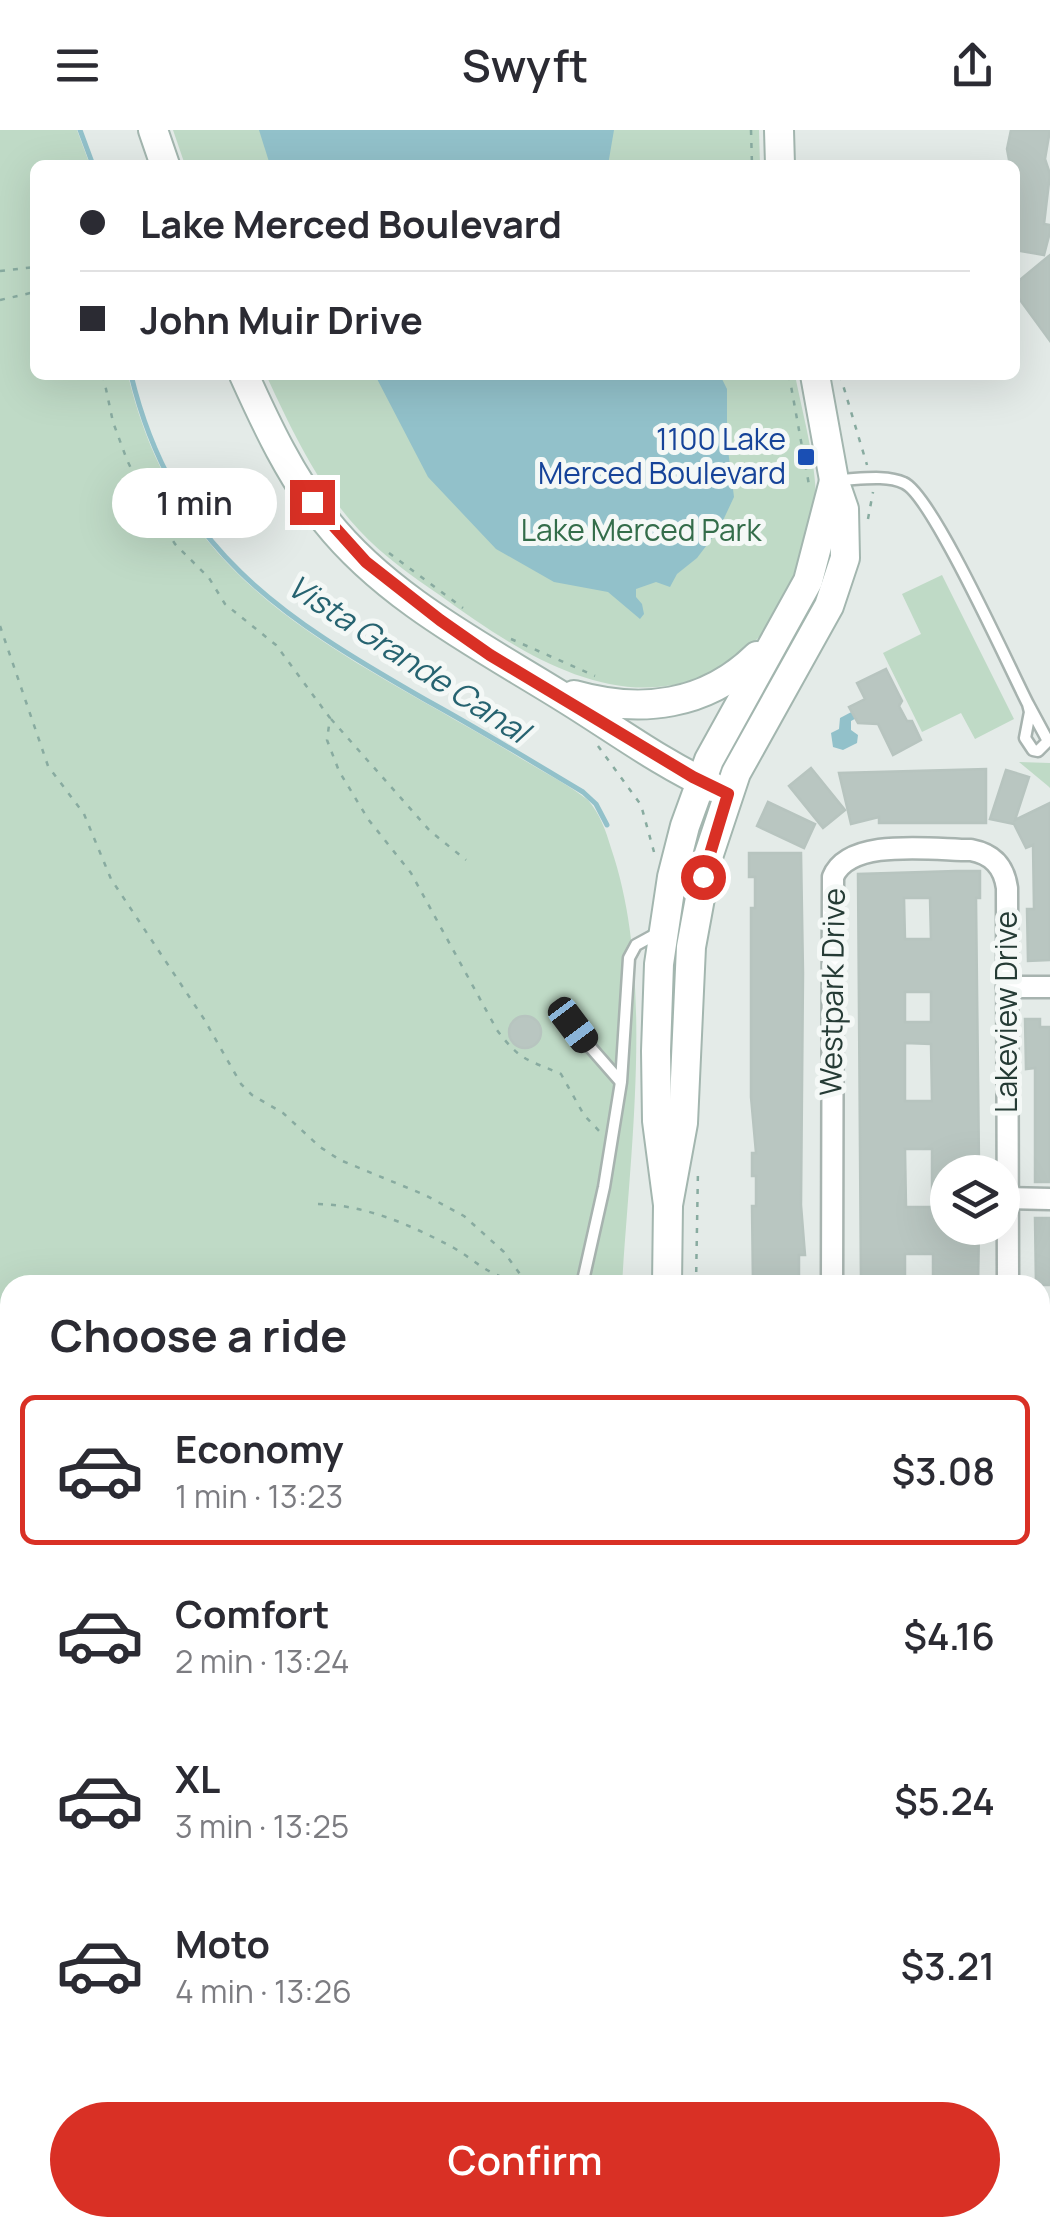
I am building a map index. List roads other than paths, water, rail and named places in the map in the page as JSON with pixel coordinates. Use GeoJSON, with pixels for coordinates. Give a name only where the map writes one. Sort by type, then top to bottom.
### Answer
{"type":"FeatureCollection","features":[{"type":"Feature","properties":{"kind":"main road"},"geometry":{"type":"LineString","coordinates":[[153,130],[164,160]]}},
{"type":"Feature","properties":{"kind":"main road"},"geometry":{"type":"LineString","coordinates":[[778,130],[780,160]]}},
{"type":"Feature","properties":{"kind":"main road"},"geometry":{"type":"LineString","coordinates":[[247,380],[295,476],[346,544],[387,580],[490,655],[728,794]]}},
{"type":"Feature","properties":{"kind":"main road"},"geometry":{"type":"LineString","coordinates":[[667,1275],[668,1205],[656,1104],[662,929],[676,860],[700,781],[813,566],[822,487],[815,380]]}},
{"type":"Feature","properties":{"kind":"main road"},"geometry":{"type":"LineString","coordinates":[[668,1205],[683,1123],[693,929],[707,860],[728,794],[761,724],[836,590],[845,558],[846,525],[822,487]]}},
{"type":"Feature","properties":{"kind":"main road"},"geometry":{"type":"LineString","coordinates":[[537,681],[608,703],[642,706],[674,702],[725,683],[779,634]]}},
{"type":"Feature","properties":{"kind":"street","name":"Westpark Drive"},"geometry":{"type":"LineString","coordinates":[[832,1275],[832,878],[841,862],[868,850],[971,850],[997,862]]}},
{"type":"Feature","properties":{"kind":"street","name":"Lakeview Drive"},"geometry":{"type":"LineString","coordinates":[[997,862],[1007,888],[1008,1155]]}},
{"type":"Feature","properties":{"kind":"street"},"geometry":{"type":"LineString","coordinates":[[1007,987],[1050,988]]}},
{"type":"Feature","properties":{"kind":"street"},"geometry":{"type":"LineString","coordinates":[[1020,1198],[1050,1198]]}},
{"type":"Feature","properties":{"kind":"street","name":"Lakeview Drive"},"geometry":{"type":"LineString","coordinates":[[1008,1245],[1008,1275]]}},
{"type":"Feature","properties":{"kind":"lane"},"geometry":{"type":"LineString","coordinates":[[822,487],[887,479],[905,483],[918,495],[949,543],[1028,704]]}},
{"type":"Feature","properties":{"kind":"lane"},"geometry":{"type":"LineString","coordinates":[[584,1275],[621,1082],[629,958],[636,945],[662,929]]}},
{"type":"Feature","properties":{"kind":"lane"},"geometry":{"type":"LineString","coordinates":[[564,1010],[621,1082]]}},
{"type":"Feature","properties":{"kind":"water"},"geometry":{"type":"Polygon","coordinates":[[[259,130],[614,130],[609,160],[268,160],[259,130]]]}},
{"type":"Feature","properties":{"kind":"water"},"geometry":{"type":"Polygon","coordinates":[[[378,380],[722,380],[727,389],[727,442],[734,497],[719,529],[697,558],[677,574],[670,587],[656,582],[636,589],[644,614],[640,619],[608,592],[554,582],[496,549],[428,477],[378,380]]]}},
{"type":"Feature","properties":{"kind":"water"},"geometry":{"type":"Polygon","coordinates":[[[859,708],[862,715],[851,721],[851,730],[858,735],[857,743],[843,750],[833,747],[831,733],[839,729],[840,718],[859,708]]]}},
{"type":"Feature","properties":{"kind":"waterway","name":"Vista Grande Canal"},"geometry":{"type":"LineString","coordinates":[[80,130],[91,160]]}},
{"type":"Feature","properties":{"kind":"waterway","name":"Vista Grande Canal"},"geometry":{"type":"LineString","coordinates":[[133,380],[150,436],[174,488],[240,572],[325,639],[583,792],[596,804],[607,825]]}},
{"type":"Feature","properties":{"kind":"place","name":"1100 Lake Merced Boulevard"},"geometry":{"type":"Point","coordinates":[806,457]}},
{"type":"Feature","properties":{"kind":"park label","name":"Lake Merced Park"},"geometry":{"type":"Point","coordinates":[641,531]}}]}
